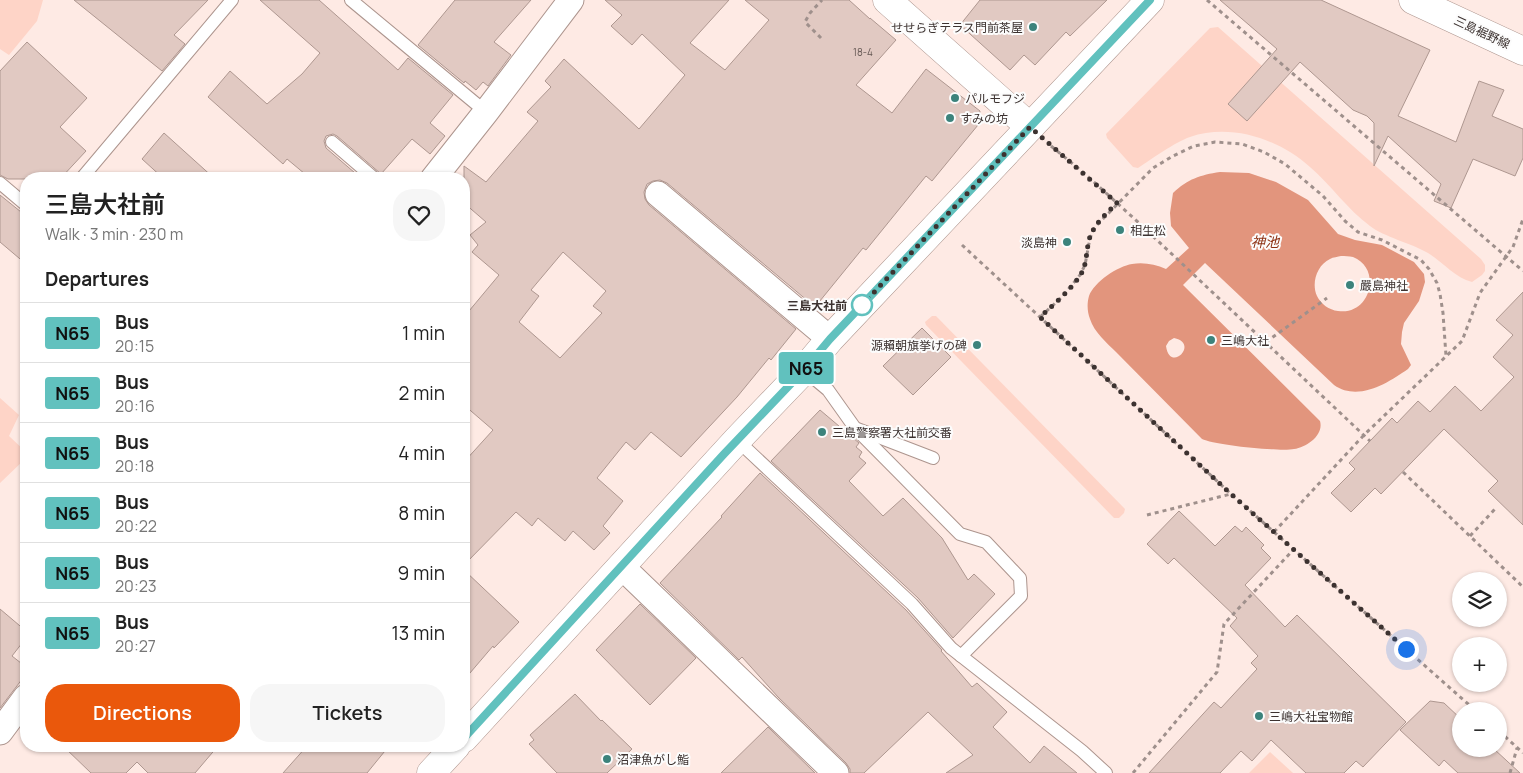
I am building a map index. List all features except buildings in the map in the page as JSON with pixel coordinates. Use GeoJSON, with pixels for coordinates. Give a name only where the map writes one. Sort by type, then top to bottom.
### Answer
{"type":"FeatureCollection","features":[{"type":"Feature","properties":{"kind":"main road"},"geometry":{"type":"LineString","coordinates":[[887,0],[1030,127]]}},
{"type":"Feature","properties":{"kind":"main road"},"geometry":{"type":"LineString","coordinates":[[470,731],[737,440],[804,370],[830,339],[1150,0]]}},
{"type":"Feature","properties":{"kind":"main road","name":"三島裾野線"},"geometry":{"type":"LineString","coordinates":[[1414,0],[1523,50]]}},
{"type":"Feature","properties":{"kind":"main road"},"geometry":{"type":"LineString","coordinates":[[431,773],[450,752]]}},
{"type":"Feature","properties":{"kind":"street"},"geometry":{"type":"LineString","coordinates":[[438,172],[571,0]]}},
{"type":"Feature","properties":{"kind":"street"},"geometry":{"type":"LineString","coordinates":[[658,194],[830,339]]}},
{"type":"Feature","properties":{"kind":"street"},"geometry":{"type":"LineString","coordinates":[[621,566],[836,773]]}},
{"type":"Feature","properties":{"kind":"street"},"geometry":{"type":"LineString","coordinates":[[0,732],[20,705]]}},
{"type":"Feature","properties":{"kind":"lane"},"geometry":{"type":"LineString","coordinates":[[87,172],[232,0]]}},
{"type":"Feature","properties":{"kind":"lane"},"geometry":{"type":"LineString","coordinates":[[351,0],[486,112]]}},
{"type":"Feature","properties":{"kind":"lane"},"geometry":{"type":"LineString","coordinates":[[332,142],[367,172]]}},
{"type":"Feature","properties":{"kind":"lane"},"geometry":{"type":"LineString","coordinates":[[0,183],[20,200]]}},
{"type":"Feature","properties":{"kind":"lane"},"geometry":{"type":"LineString","coordinates":[[804,370],[828,390],[855,428],[960,534],[986,542],[1020,578],[1021,596],[961,656]]}},
{"type":"Feature","properties":{"kind":"lane"},"geometry":{"type":"LineString","coordinates":[[855,428],[933,458]]}},
{"type":"Feature","properties":{"kind":"lane"},"geometry":{"type":"LineString","coordinates":[[737,440],[912,604],[951,648],[1082,751],[1106,773]]}},
{"type":"Feature","properties":{"kind":"path"},"geometry":{"type":"LineString","coordinates":[[821,38],[805,22],[810,13],[822,0]]}},
{"type":"Feature","properties":{"kind":"path"},"geometry":{"type":"LineString","coordinates":[[1207,0],[1523,272]]}},
{"type":"Feature","properties":{"kind":"path"},"geometry":{"type":"LineString","coordinates":[[1030,127],[1176,257],[1370,440]]}},
{"type":"Feature","properties":{"kind":"path"},"geometry":{"type":"LineString","coordinates":[[1040,317],[1062,297],[1080,275],[1085,265],[1088,244],[1095,227],[1152,168],[1194,146],[1215,142],[1242,144],[1264,152],[1285,164],[1323,196],[1345,221],[1358,232],[1382,240],[1421,260],[1437,283],[1440,294],[1446,356]]}},
{"type":"Feature","properties":{"kind":"path"},"geometry":{"type":"LineString","coordinates":[[1274,532],[1364,434],[1462,341],[1480,293],[1513,247],[1523,219]]}},
{"type":"Feature","properties":{"kind":"path"},"geometry":{"type":"LineString","coordinates":[[962,245],[1231,494],[1466,702]]}},
{"type":"Feature","properties":{"kind":"path"},"geometry":{"type":"LineString","coordinates":[[1266,342],[1327,298]]}},
{"type":"Feature","properties":{"kind":"path"},"geometry":{"type":"LineString","coordinates":[[1402,472],[1523,587]]}},
{"type":"Feature","properties":{"kind":"path"},"geometry":{"type":"LineString","coordinates":[[1148,515],[1231,494]]}},
{"type":"Feature","properties":{"kind":"path"},"geometry":{"type":"LineString","coordinates":[[1470,536],[1496,509]]}},
{"type":"Feature","properties":{"kind":"path"},"geometry":{"type":"LineString","coordinates":[[1133,773],[1216,672],[1224,624],[1294,549]]}},
{"type":"Feature","properties":{"kind":"path"},"geometry":{"type":"LineString","coordinates":[[1507,739],[1523,753]]}},
{"type":"Feature","properties":{"kind":"path"},"geometry":{"type":"LineString","coordinates":[[1510,773],[1517,748]]}},
{"type":"Feature","properties":{"kind":"shaded area"},"geometry":{"type":"Polygon","coordinates":[[[0,0],[43,0],[37,21],[9,55],[0,49],[0,0]]]}},
{"type":"Feature","properties":{"kind":"shaded area"},"geometry":{"type":"Polygon","coordinates":[[[1218,27],[1481,259],[1485,265],[1485,271],[1482,275],[1472,282],[1466,280],[1428,253],[1376,230],[1354,212],[1318,174],[1298,157],[1254,136],[1222,132],[1190,137],[1138,168],[1133,167],[1107,138],[1106,134],[1210,28],[1218,27]]]}},
{"type":"Feature","properties":{"kind":"shaded area"},"geometry":{"type":"Polygon","coordinates":[[[932,316],[936,316],[1125,509],[1119,518],[1114,518],[926,325],[925,322],[932,316]]]}},
{"type":"Feature","properties":{"kind":"shaded area"},"geometry":{"type":"Polygon","coordinates":[[[0,398],[19,415],[9,436],[20,446],[20,464],[0,483],[0,398]]]}},
{"type":"Feature","properties":{"kind":"shaded area"},"geometry":{"type":"Polygon","coordinates":[[[1270,752],[1293,773],[1249,773],[1270,752]]]}},
{"type":"Feature","properties":{"kind":"water","name":"神池"},"geometry":{"type":"Polygon","coordinates":[[[1220,172],[1249,173],[1276,182],[1308,200],[1338,234],[1355,240],[1382,245],[1414,262],[1424,274],[1425,282],[1419,301],[1404,323],[1402,332],[1401,344],[1411,365],[1408,369],[1382,385],[1373,389],[1353,392],[1343,390],[1334,385],[1205,263],[1183,285],[1320,421],[1321,426],[1317,435],[1309,443],[1299,448],[1287,450],[1262,449],[1220,444],[1202,439],[1101,337],[1094,328],[1089,316],[1089,296],[1101,280],[1126,265],[1136,263],[1149,264],[1166,269],[1189,248],[1171,226],[1170,213],[1173,193],[1189,181],[1200,176],[1220,172]],[[1341,256],[1331,258],[1322,265],[1316,275],[1315,291],[1321,302],[1328,308],[1338,311],[1349,311],[1365,299],[1370,281],[1368,271],[1362,263],[1353,257],[1341,256]],[[1174,338],[1166,346],[1169,354],[1177,357],[1184,350],[1184,345],[1181,341],[1174,338]]]}},
{"type":"Feature","properties":{"kind":"bus line","name":"N65"},"geometry":{"type":"LineString","coordinates":[[470,731],[724,454],[804,370],[830,339],[1150,0]]}},
{"type":"Feature","properties":{"kind":"place","name":"せせらぎテラス門前茶屋"},"geometry":{"type":"Point","coordinates":[1033,27]}},
{"type":"Feature","properties":{"kind":"place","name":"パルモフジ"},"geometry":{"type":"Point","coordinates":[955,98]}},
{"type":"Feature","properties":{"kind":"place","name":"すみの坊"},"geometry":{"type":"Point","coordinates":[950,118]}},
{"type":"Feature","properties":{"kind":"place","name":"相生松"},"geometry":{"type":"Point","coordinates":[1120,230]}},
{"type":"Feature","properties":{"kind":"place","name":"淡島神"},"geometry":{"type":"Point","coordinates":[1067,242]}},
{"type":"Feature","properties":{"kind":"place","name":"嚴島神社"},"geometry":{"type":"Point","coordinates":[1350,285]}},
{"type":"Feature","properties":{"kind":"place","name":"三島大社前"},"geometry":{"type":"Point","coordinates":[862,305]}},
{"type":"Feature","properties":{"kind":"place","name":"三嶋大社"},"geometry":{"type":"Point","coordinates":[1211,340]}},
{"type":"Feature","properties":{"kind":"place","name":"源賴朝旗挙げの碑"},"geometry":{"type":"Point","coordinates":[977,345]}},
{"type":"Feature","properties":{"kind":"place","name":"三島警察署大社前交番"},"geometry":{"type":"Point","coordinates":[822,432]}},
{"type":"Feature","properties":{"kind":"place","name":"三嶋大社宝物館"},"geometry":{"type":"Point","coordinates":[1259,716]}},
{"type":"Feature","properties":{"kind":"place","name":"沼津魚がし鮨"},"geometry":{"type":"Point","coordinates":[607,759]}},
{"type":"Feature","properties":{"kind":"route"},"geometry":{"type":"LineString","coordinates":[[862,305],[1030,127],[1117,203],[1095,227],[1086,251],[1085,265],[1080,275],[1062,297],[1040,317],[1231,494],[1406,649]]}}]}
